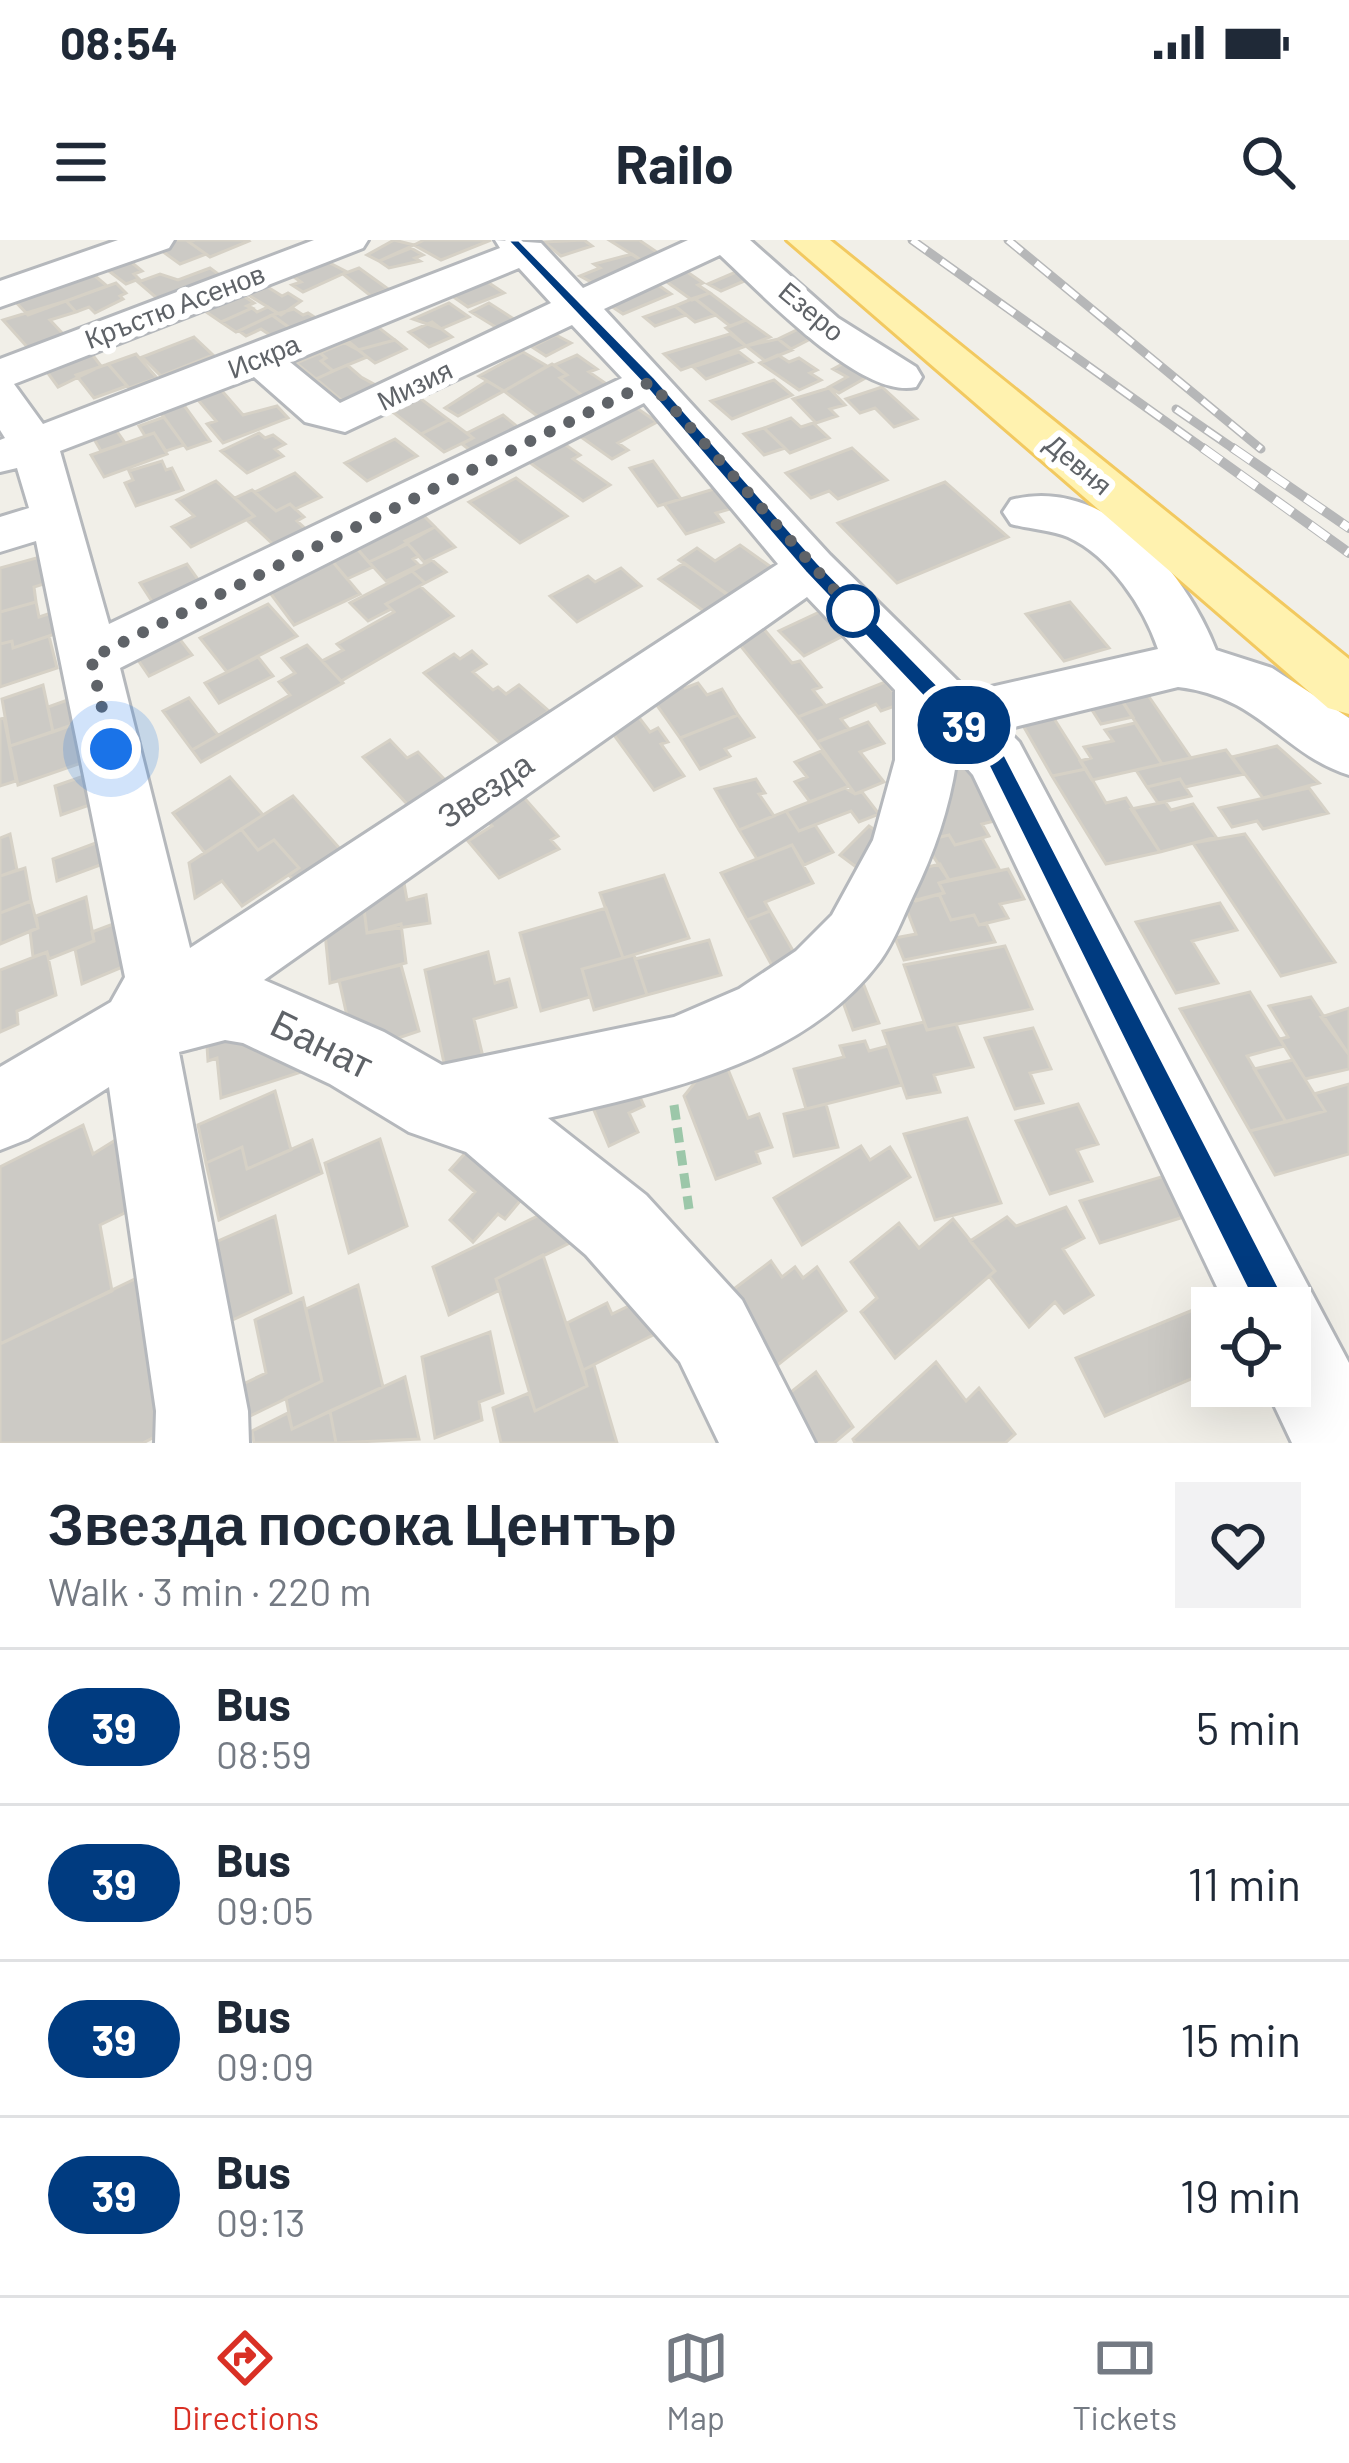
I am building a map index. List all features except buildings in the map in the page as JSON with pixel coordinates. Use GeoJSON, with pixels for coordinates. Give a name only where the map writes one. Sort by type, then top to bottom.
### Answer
{"type":"FeatureCollection","features":[{"type":"Feature","properties":{"kind":"main road","name":"Девня"},"geometry":{"type":"LineString","coordinates":[[806,240],[1349,692]]}},
{"type":"Feature","properties":{"kind":"main road","name":"Девня"},"geometry":{"type":"LineString","coordinates":[[846,240],[1349,647]]}},
{"type":"Feature","properties":{"kind":"street"},"geometry":{"type":"LineString","coordinates":[[0,295],[154,240]]}},
{"type":"Feature","properties":{"kind":"street","name":"Кръстю Асенов"},"geometry":{"type":"LineString","coordinates":[[0,374],[350,240]]}},
{"type":"Feature","properties":{"kind":"street"},"geometry":{"type":"LineString","coordinates":[[580,307],[726,240]]}},
{"type":"Feature","properties":{"kind":"street","name":"Езеро"},"geometry":{"type":"LineString","coordinates":[[726,240],[823,327],[900,376]]}},
{"type":"Feature","properties":{"kind":"street"},"geometry":{"type":"LineString","coordinates":[[520,245],[650,382],[812,568],[997,760],[1262,1287]]}},
{"type":"Feature","properties":{"kind":"street","name":"Искра"},"geometry":{"type":"LineString","coordinates":[[17,452],[260,359],[520,245]]}},
{"type":"Feature","properties":{"kind":"street","name":"Мизия"},"geometry":{"type":"LineString","coordinates":[[260,359],[321,412],[345,418],[580,307]]}},
{"type":"Feature","properties":{"kind":"street"},"geometry":{"type":"LineString","coordinates":[[91,658],[650,382]]}},
{"type":"Feature","properties":{"kind":"street"},"geometry":{"type":"LineString","coordinates":[[0,394],[17,452],[57,517],[161,977],[146,1016],[202,1412],[202,1443]]}},
{"type":"Feature","properties":{"kind":"street"},"geometry":{"type":"LineString","coordinates":[[1029,512],[1090,526],[1112,540],[1181,629],[1187,650],[1178,666]]}},
{"type":"Feature","properties":{"kind":"street"},"geometry":{"type":"LineString","coordinates":[[0,535],[57,517]]}},
{"type":"Feature","properties":{"kind":"street","name":"Звезда"},"geometry":{"type":"LineString","coordinates":[[0,1111],[235,960],[812,568]]}},
{"type":"Feature","properties":{"kind":"street"},"geometry":{"type":"LineString","coordinates":[[940,701],[1178,666],[1231,671],[1256,682],[1349,751]]}},
{"type":"Feature","properties":{"kind":"street"},"geometry":{"type":"LineString","coordinates":[[436,1106],[678,1052],[765,1013],[821,974],[856,938],[905,844],[940,701]]}},
{"type":"Feature","properties":{"kind":"street","name":"Банат"},"geometry":{"type":"LineString","coordinates":[[146,1016],[225,1006],[249,1009],[357,1058],[436,1106],[488,1120],[616,1226],[711,1331],[768,1443]]}},
{"type":"Feature","properties":{"kind":"street"},"geometry":{"type":"LineString","coordinates":[[1311,1384],[1341,1443]]}},
{"type":"Feature","properties":{"kind":"path"},"geometry":{"type":"LineString","coordinates":[[674,1290],[692,1253],[687,1174],[674,1106],[678,1052]]}},
{"type":"Feature","properties":{"kind":"railway"},"geometry":{"type":"LineString","coordinates":[[912,240],[1207,451]]}},
{"type":"Feature","properties":{"kind":"railway"},"geometry":{"type":"LineString","coordinates":[[1008,240],[1261,449]]}},
{"type":"Feature","properties":{"kind":"railway"},"geometry":{"type":"LineString","coordinates":[[1176,409],[1237,451]]}},
{"type":"Feature","properties":{"kind":"railway"},"geometry":{"type":"LineString","coordinates":[[1203,448],[1349,553]]}},
{"type":"Feature","properties":{"kind":"railway"},"geometry":{"type":"LineString","coordinates":[[1233,448],[1349,528]]}},
{"type":"Feature","properties":{"kind":"bus line","name":"39"},"geometry":{"type":"LineString","coordinates":[[514,240],[650,382],[812,568],[997,760],[1262,1287]]}},
{"type":"Feature","properties":{"kind":"route"},"geometry":{"type":"LineString","coordinates":[[111,749],[91,658],[650,382],[853,611]]}}]}
